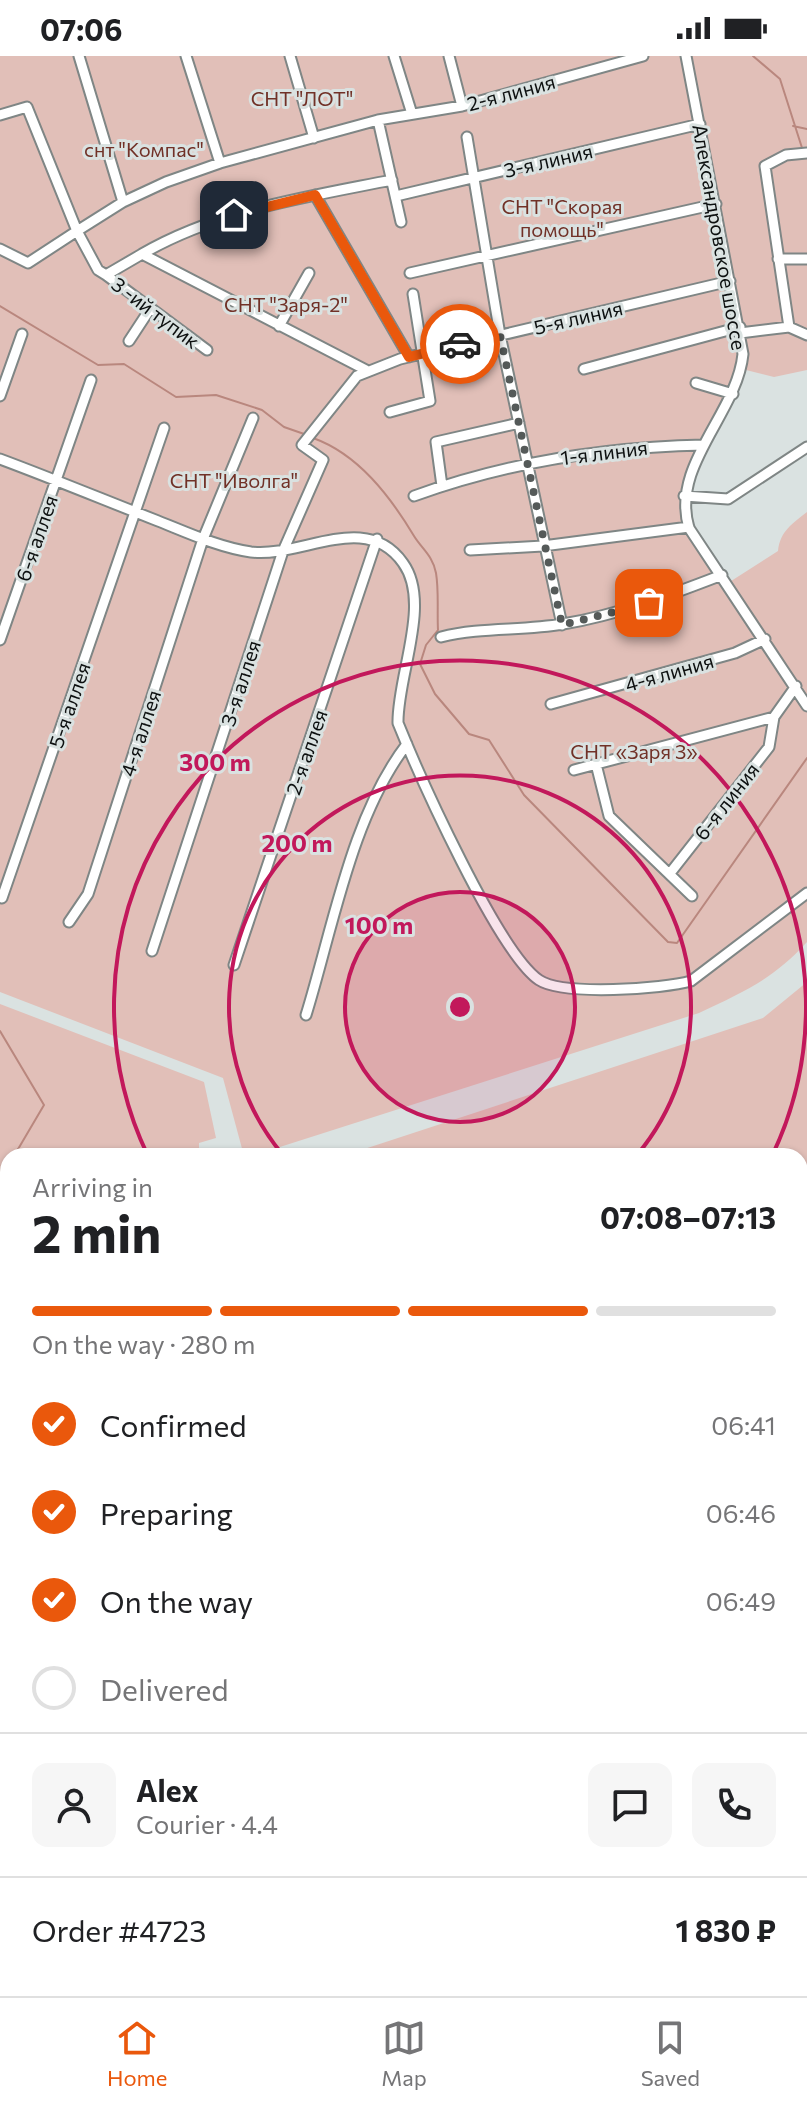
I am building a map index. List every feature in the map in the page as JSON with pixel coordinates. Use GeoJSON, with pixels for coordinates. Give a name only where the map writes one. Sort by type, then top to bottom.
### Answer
{"type":"FeatureCollection","features":[{"type":"Feature","properties":{"kind":"street"},"geometry":{"type":"LineString","coordinates":[[79,56],[123,202]]}},
{"type":"Feature","properties":{"kind":"street"},"geometry":{"type":"LineString","coordinates":[[186,56],[220,163]]}},
{"type":"Feature","properties":{"kind":"street"},"geometry":{"type":"LineString","coordinates":[[290,56],[314,138]]}},
{"type":"Feature","properties":{"kind":"street"},"geometry":{"type":"LineString","coordinates":[[394,56],[412,114]]}},
{"type":"Feature","properties":{"kind":"street"},"geometry":{"type":"LineString","coordinates":[[449,56],[462,106]]}},
{"type":"Feature","properties":{"kind":"street","name":"2-я линия"},"geometry":{"type":"LineString","coordinates":[[0,249],[28,263],[123,202],[166,182],[220,163],[378,120],[462,106],[643,56]]}},
{"type":"Feature","properties":{"kind":"street","name":"Александровское шоссе"},"geometry":{"type":"LineString","coordinates":[[684,496],[704,445],[741,378],[740,330],[686,56]]}},
{"type":"Feature","properties":{"kind":"street","name":"3 -ий тупик"},"geometry":{"type":"LineString","coordinates":[[0,115],[27,107],[77,231],[98,270],[207,350]]}},
{"type":"Feature","properties":{"kind":"street"},"geometry":{"type":"LineString","coordinates":[[378,120],[401,222]]}},
{"type":"Feature","properties":{"kind":"street","name":"3-я линия"},"geometry":{"type":"LineString","coordinates":[[396,196],[700,124]]}},
{"type":"Feature","properties":{"kind":"street"},"geometry":{"type":"LineString","coordinates":[[467,137],[471,178],[500,335],[562,625]]}},
{"type":"Feature","properties":{"kind":"street"},"geometry":{"type":"LineString","coordinates":[[789,327],[765,166],[786,155],[807,153]]}},
{"type":"Feature","properties":{"kind":"street"},"geometry":{"type":"LineString","coordinates":[[106,275],[142,254],[211,222],[315,195],[392,180]]}},
{"type":"Feature","properties":{"kind":"street"},"geometry":{"type":"LineString","coordinates":[[315,195],[409,357]]}},
{"type":"Feature","properties":{"kind":"street"},"geometry":{"type":"LineString","coordinates":[[410,273],[716,204]]}},
{"type":"Feature","properties":{"kind":"street"},"geometry":{"type":"LineString","coordinates":[[142,254],[366,370],[302,445],[323,460],[283,551]]}},
{"type":"Feature","properties":{"kind":"street"},"geometry":{"type":"LineString","coordinates":[[778,259],[807,259]]}},
{"type":"Feature","properties":{"kind":"street"},"geometry":{"type":"LineString","coordinates":[[279,326],[309,273]]}},
{"type":"Feature","properties":{"kind":"street","name":"5-я линия"},"geometry":{"type":"LineString","coordinates":[[366,370],[425,353],[730,281]]}},
{"type":"Feature","properties":{"kind":"street"},"geometry":{"type":"LineString","coordinates":[[390,412],[430,401],[425,353],[413,294]]}},
{"type":"Feature","properties":{"kind":"street"},"geometry":{"type":"LineString","coordinates":[[129,341],[150,309]]}},
{"type":"Feature","properties":{"kind":"street"},"geometry":{"type":"LineString","coordinates":[[584,369],[740,330],[789,327],[807,335]]}},
{"type":"Feature","properties":{"kind":"street"},"geometry":{"type":"LineString","coordinates":[[0,396],[22,334]]}},
{"type":"Feature","properties":{"kind":"street"},"geometry":{"type":"LineString","coordinates":[[56,480],[91,380]]}},
{"type":"Feature","properties":{"kind":"street"},"geometry":{"type":"LineString","coordinates":[[696,383],[733,394]]}},
{"type":"Feature","properties":{"kind":"street"},"geometry":{"type":"LineString","coordinates":[[203,539],[253,418]]}},
{"type":"Feature","properties":{"kind":"street"},"geometry":{"type":"LineString","coordinates":[[442,486],[436,442],[519,423]]}},
{"type":"Feature","properties":{"kind":"street"},"geometry":{"type":"LineString","coordinates":[[135,512],[164,428]]}},
{"type":"Feature","properties":{"kind":"street","name":"1-я линия"},"geometry":{"type":"LineString","coordinates":[[414,496],[528,464],[590,451],[704,445]]}},
{"type":"Feature","properties":{"kind":"street"},"geometry":{"type":"LineString","coordinates":[[807,447],[728,499],[684,496],[689,527],[807,706]]}},
{"type":"Feature","properties":{"kind":"street"},"geometry":{"type":"LineString","coordinates":[[0,459],[203,539],[251,552],[283,551],[346,538],[377,539],[405,565],[415,612],[397,696],[398,723],[471,879],[527,969],[541,982],[585,987],[672,986],[691,981],[807,893]]}},
{"type":"Feature","properties":{"kind":"street","name":"6-я аллея"},"geometry":{"type":"LineString","coordinates":[[0,640],[56,480]]}},
{"type":"Feature","properties":{"kind":"street","name":"5-я аллея"},"geometry":{"type":"LineString","coordinates":[[2,898],[135,512]]}},
{"type":"Feature","properties":{"kind":"street"},"geometry":{"type":"LineString","coordinates":[[470,550],[543,546],[689,527]]}},
{"type":"Feature","properties":{"kind":"street","name":"4-я аллея"},"geometry":{"type":"LineString","coordinates":[[69,922],[88,894],[203,539]]}},
{"type":"Feature","properties":{"kind":"street","name":"2-я аллея"},"geometry":{"type":"LineString","coordinates":[[234,965],[377,539]]}},
{"type":"Feature","properties":{"kind":"street","name":"3-я аллея"},"geometry":{"type":"LineString","coordinates":[[152,951],[283,551]]}},
{"type":"Feature","properties":{"kind":"street"},"geometry":{"type":"LineString","coordinates":[[441,637],[473,629],[562,625],[649,603],[722,575]]}},
{"type":"Feature","properties":{"kind":"street","name":"4-я линия"},"geometry":{"type":"LineString","coordinates":[[551,704],[735,653],[765,639]]}},
{"type":"Feature","properties":{"kind":"street","name":"6-я линия"},"geometry":{"type":"LineString","coordinates":[[671,872],[769,747],[774,717],[796,686]]}},
{"type":"Feature","properties":{"kind":"street"},"geometry":{"type":"LineString","coordinates":[[574,770],[774,717]]}},
{"type":"Feature","properties":{"kind":"street"},"geometry":{"type":"LineString","coordinates":[[306,1015],[356,843],[387,770],[407,744]]}},
{"type":"Feature","properties":{"kind":"street"},"geometry":{"type":"LineString","coordinates":[[596,764],[609,816],[671,872],[692,896]]}},
{"type":"Feature","properties":{"kind":"green space"},"geometry":{"type":"Polygon","coordinates":[[[0,56],[807,56],[807,370],[774,377],[746,370],[744,332],[704,127],[740,327],[741,378],[688,482],[689,528],[728,583],[778,551],[784,533],[807,512],[807,942],[770,975],[699,1013],[277,1148],[242,1148],[223,1078],[0,992],[0,56]]]}},
{"type":"Feature","properties":{"kind":"green space"},"geometry":{"type":"Polygon","coordinates":[[[807,982],[807,1148],[367,1148],[763,1018],[807,982]]]}},
{"type":"Feature","properties":{"kind":"green space"},"geometry":{"type":"Polygon","coordinates":[[[0,1004],[204,1082],[216,1138],[199,1143],[199,1148],[0,1148],[0,1004]]]}},
{"type":"Feature","properties":{"kind":"waterway"},"geometry":{"type":"LineString","coordinates":[[753,56],[780,79],[803,151]]}},
{"type":"Feature","properties":{"kind":"waterway"},"geometry":{"type":"LineString","coordinates":[[793,126],[807,129]]}},
{"type":"Feature","properties":{"kind":"waterway"},"geometry":{"type":"LineString","coordinates":[[0,306],[98,365],[124,364],[176,397],[216,395],[262,410],[284,427],[307,435]]}},
{"type":"Feature","properties":{"kind":"waterway"},"geometry":{"type":"LineString","coordinates":[[313,438],[344,454],[371,478],[435,567],[438,630],[426,645],[420,664],[435,694],[469,734],[489,740],[524,795],[668,942],[677,943],[807,758]]}},
{"type":"Feature","properties":{"kind":"waterway"},"geometry":{"type":"LineString","coordinates":[[0,1031],[44,1105],[19,1148]]}},
{"type":"Feature","properties":{"kind":"way so far"},"geometry":{"type":"LineString","coordinates":[[460,344],[500,335],[562,625],[649,603]]}},
{"type":"Feature","properties":{"kind":"route"},"geometry":{"type":"LineString","coordinates":[[234,215],[315,195],[409,357],[460,344]]}},
{"type":"Feature","properties":{"kind":"park label","name":"СНТ \"ЛОТ\""},"geometry":{"type":"Point","coordinates":[302,98]}},
{"type":"Feature","properties":{"kind":"park label","name":"снт \"Компас\""},"geometry":{"type":"Point","coordinates":[144,149]}},
{"type":"Feature","properties":{"kind":"park label","name":"СНТ \"Скорая помощь\""},"geometry":{"type":"Point","coordinates":[562,218]}},
{"type":"Feature","properties":{"kind":"park label","name":"СНТ \"Заря-2\""},"geometry":{"type":"Point","coordinates":[286,304]}},
{"type":"Feature","properties":{"kind":"park label","name":"СНТ \"Иволга\""},"geometry":{"type":"Point","coordinates":[234,480]}},
{"type":"Feature","properties":{"kind":"park label","name":"СНТ «Заря 3»"},"geometry":{"type":"Point","coordinates":[634,751]}}]}
